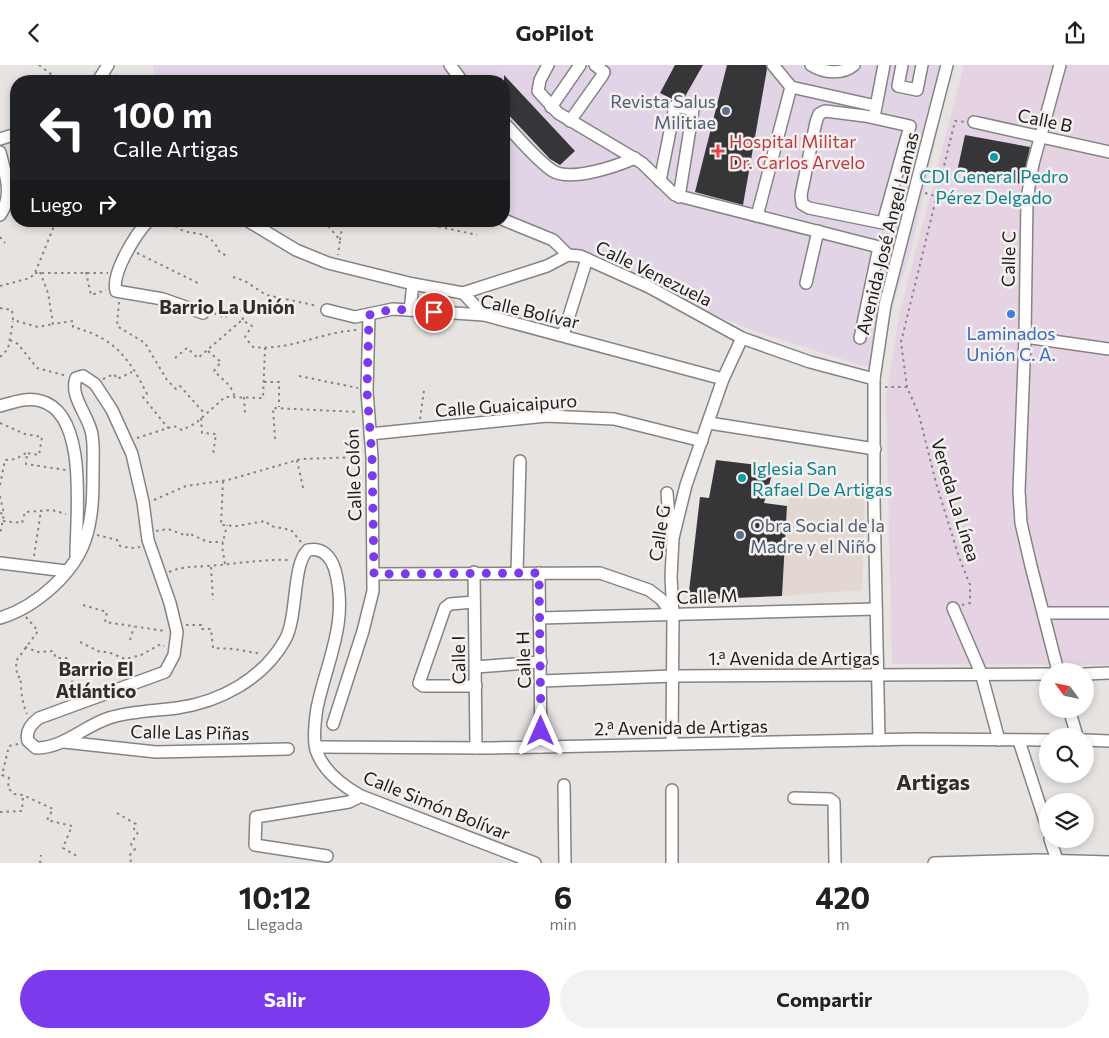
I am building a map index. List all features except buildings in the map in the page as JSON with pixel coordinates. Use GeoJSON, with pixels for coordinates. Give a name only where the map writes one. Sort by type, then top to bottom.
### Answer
{"type":"FeatureCollection","features":[{"type":"Feature","properties":{"kind":"street"},"geometry":{"type":"LineString","coordinates":[[548,65],[540,80],[538,91],[551,107],[570,121],[635,157],[670,192],[679,197],[879,247],[860,338]]}},
{"type":"Feature","properties":{"kind":"street"},"geometry":{"type":"LineString","coordinates":[[551,107],[580,65]]}},
{"type":"Feature","properties":{"kind":"street"},"geometry":{"type":"LineString","coordinates":[[570,121],[604,72],[595,65]]}},
{"type":"Feature","properties":{"kind":"street"},"geometry":{"type":"LineString","coordinates":[[773,65],[791,87],[876,106]]}},
{"type":"Feature","properties":{"kind":"street"},"geometry":{"type":"LineString","coordinates":[[811,65],[834,72],[854,65]]}},
{"type":"Feature","properties":{"kind":"street"},"geometry":{"type":"LineString","coordinates":[[874,119],[884,65]]}},
{"type":"Feature","properties":{"kind":"street"},"geometry":{"type":"LineString","coordinates":[[902,65],[898,86],[918,90],[922,65]]}},
{"type":"Feature","properties":{"kind":"street","name":"Avenida José Angel Lamas"},"geometry":{"type":"LineString","coordinates":[[879,740],[875,449],[877,345],[885,305],[947,65]]}},
{"type":"Feature","properties":{"kind":"street","name":"Calle C"},"geometry":{"type":"LineString","coordinates":[[1056,663],[1031,566],[1019,504],[1026,337],[1027,199],[1040,137],[1060,65]]}},
{"type":"Feature","properties":{"kind":"street"},"geometry":{"type":"LineString","coordinates":[[757,216],[791,87]]}},
{"type":"Feature","properties":{"kind":"street"},"geometry":{"type":"LineString","coordinates":[[660,181],[675,106],[694,110],[679,197]]}},
{"type":"Feature","properties":{"kind":"street"},"geometry":{"type":"LineString","coordinates":[[825,111],[874,119],[910,127],[883,223],[809,208],[802,204],[801,195],[819,114],[825,111]]}},
{"type":"Feature","properties":{"kind":"street","name":"Calle B"},"geometry":{"type":"LineString","coordinates":[[974,123],[1109,152]]}},
{"type":"Feature","properties":{"kind":"street"},"geometry":{"type":"LineString","coordinates":[[510,129],[550,169],[561,174],[583,173],[604,169],[635,157]]}},
{"type":"Feature","properties":{"kind":"street"},"geometry":{"type":"LineString","coordinates":[[0,152],[8,193],[7,201],[0,215]]}},
{"type":"Feature","properties":{"kind":"street"},"geometry":{"type":"LineString","coordinates":[[510,222],[553,240],[568,255]]}},
{"type":"Feature","properties":{"kind":"street"},"geometry":{"type":"LineString","coordinates":[[144,227],[128,249],[116,284],[202,313]]}},
{"type":"Feature","properties":{"kind":"street","name":"Calle Venezuela"},"geometry":{"type":"LineString","coordinates":[[258,227],[296,250],[337,265],[413,284],[463,293],[547,266],[568,255],[587,259],[649,287],[742,338],[875,383]]}},
{"type":"Feature","properties":{"kind":"street"},"geometry":{"type":"LineString","coordinates":[[806,283],[818,231]]}},
{"type":"Feature","properties":{"kind":"street"},"geometry":{"type":"LineString","coordinates":[[563,335],[587,259]]}},
{"type":"Feature","properties":{"kind":"street"},"geometry":{"type":"LineString","coordinates":[[410,310],[413,284]]}},
{"type":"Feature","properties":{"kind":"street"},"geometry":{"type":"LineString","coordinates":[[463,293],[484,315]]}},
{"type":"Feature","properties":{"kind":"street","name":"Calle Bolívar"},"geometry":{"type":"LineString","coordinates":[[327,310],[355,317],[369,315],[382,310],[484,315],[723,379]]}},
{"type":"Feature","properties":{"kind":"street","name":"Calle Colón"},"geometry":{"type":"LineString","coordinates":[[333,724],[363,631],[373,591],[372,457],[367,391],[369,315]]}},
{"type":"Feature","properties":{"kind":"street"},"geometry":{"type":"LineString","coordinates":[[1026,337],[1109,349]]}},
{"type":"Feature","properties":{"kind":"street","name":"Calle G"},"geometry":{"type":"LineString","coordinates":[[672,744],[673,615],[671,577],[674,535],[686,485],[723,379],[742,338]]}},
{"type":"Feature","properties":{"kind":"street"},"geometry":{"type":"LineString","coordinates":[[0,618],[20,610],[44,595],[76,557],[88,532],[93,483],[92,435],[75,390],[76,378],[83,376],[94,384],[112,410],[132,454],[143,502],[150,546],[177,629],[175,651],[170,665],[156,677],[50,713],[32,723],[28,731],[28,741],[36,748],[43,748],[64,741],[101,721],[115,716],[177,708],[211,701],[254,676],[274,656],[285,640],[290,627],[300,560],[308,550],[324,552],[331,559],[337,578],[339,597],[338,630],[316,714],[316,747]]}},
{"type":"Feature","properties":{"kind":"street"},"geometry":{"type":"LineString","coordinates":[[0,405],[29,399],[43,401],[58,410],[69,427],[76,473],[76,557]]}},
{"type":"Feature","properties":{"kind":"street","name":"Calle Guaicaipuro"},"geometry":{"type":"LineString","coordinates":[[370,434],[546,416],[594,417],[614,419],[702,441]]}},
{"type":"Feature","properties":{"kind":"street"},"geometry":{"type":"LineString","coordinates":[[709,423],[875,449]]}},
{"type":"Feature","properties":{"kind":"street"},"geometry":{"type":"LineString","coordinates":[[517,573],[520,461]]}},
{"type":"Feature","properties":{"kind":"street"},"geometry":{"type":"LineString","coordinates":[[667,493],[669,517],[674,535]]}},
{"type":"Feature","properties":{"kind":"street"},"geometry":{"type":"LineString","coordinates":[[0,563],[66,571]]}},
{"type":"Feature","properties":{"kind":"street"},"geometry":{"type":"LineString","coordinates":[[374,574],[474,572],[600,573],[649,590],[661,599],[673,615]]}},
{"type":"Feature","properties":{"kind":"street","name":"Calle I"},"geometry":{"type":"LineString","coordinates":[[474,572],[476,748]]}},
{"type":"Feature","properties":{"kind":"street","name":"Calle H"},"geometry":{"type":"LineString","coordinates":[[539,573],[542,747]]}},
{"type":"Feature","properties":{"kind":"street"},"geometry":{"type":"LineString","coordinates":[[474,602],[450,604],[445,608],[419,680],[421,685],[476,686]]}},
{"type":"Feature","properties":{"kind":"street"},"geometry":{"type":"LineString","coordinates":[[953,608],[981,673],[998,740]]}},
{"type":"Feature","properties":{"kind":"street","name":"Calle M"},"geometry":{"type":"LineString","coordinates":[[539,618],[876,609]]}},
{"type":"Feature","properties":{"kind":"street"},"geometry":{"type":"LineString","coordinates":[[1044,613],[1109,613]]}},
{"type":"Feature","properties":{"kind":"street"},"geometry":{"type":"LineString","coordinates":[[476,667],[540,662]]}},
{"type":"Feature","properties":{"kind":"street"},"geometry":{"type":"LineString","coordinates":[[1094,674],[1109,673]]}},
{"type":"Feature","properties":{"kind":"street","name":"1.ª Avenida de Artigas"},"geometry":{"type":"LineString","coordinates":[[541,681],[673,676],[1039,674]]}},
{"type":"Feature","properties":{"kind":"street","name":"2.ª Avenida de Artigas"},"geometry":{"type":"LineString","coordinates":[[316,747],[476,748],[879,740],[1039,740]]}},
{"type":"Feature","properties":{"kind":"street"},"geometry":{"type":"LineString","coordinates":[[1094,740],[1109,741]]}},
{"type":"Feature","properties":{"kind":"street","name":"Calle Las Piñas"},"geometry":{"type":"LineString","coordinates":[[64,741],[156,753],[288,749]]}},
{"type":"Feature","properties":{"kind":"street"},"geometry":{"type":"LineString","coordinates":[[1019,741],[1039,802]]}},
{"type":"Feature","properties":{"kind":"street","name":"Calle Simón Bolívar"},"geometry":{"type":"LineString","coordinates":[[316,747],[322,761],[339,783],[361,796],[535,863]]}},
{"type":"Feature","properties":{"kind":"street"},"geometry":{"type":"LineString","coordinates":[[564,785],[565,863]]}},
{"type":"Feature","properties":{"kind":"street"},"geometry":{"type":"LineString","coordinates":[[672,790],[672,863]]}},
{"type":"Feature","properties":{"kind":"street"},"geometry":{"type":"LineString","coordinates":[[327,856],[255,845],[256,817],[349,802],[361,796]]}},
{"type":"Feature","properties":{"kind":"street"},"geometry":{"type":"LineString","coordinates":[[794,798],[830,799],[834,802],[835,863]]}},
{"type":"Feature","properties":{"kind":"street"},"geometry":{"type":"LineString","coordinates":[[1053,848],[1057,860]]}},
{"type":"Feature","properties":{"kind":"street"},"geometry":{"type":"LineString","coordinates":[[934,863],[1057,860],[1109,862]]}},
{"type":"Feature","properties":{"kind":"path"},"geometry":{"type":"LineString","coordinates":[[39,65],[52,75]]}},
{"type":"Feature","properties":{"kind":"path","name":"Vereda La Línea"},"geometry":{"type":"LineString","coordinates":[[953,608],[970,603],[970,585],[959,557],[936,483],[919,415],[907,387],[901,342],[955,121],[974,123]]}},
{"type":"Feature","properties":{"kind":"path"},"geometry":{"type":"LineString","coordinates":[[0,286],[30,278],[35,273],[54,227]]}},
{"type":"Feature","properties":{"kind":"path"},"geometry":{"type":"LineString","coordinates":[[178,227],[183,231],[205,235],[215,241],[220,253],[228,257]]}},
{"type":"Feature","properties":{"kind":"path"},"geometry":{"type":"LineString","coordinates":[[329,227],[340,240]]}},
{"type":"Feature","properties":{"kind":"path"},"geometry":{"type":"LineString","coordinates":[[337,265],[342,227]]}},
{"type":"Feature","properties":{"kind":"path"},"geometry":{"type":"LineString","coordinates":[[440,227],[477,235]]}},
{"type":"Feature","properties":{"kind":"path"},"geometry":{"type":"LineString","coordinates":[[0,237],[5,243]]}},
{"type":"Feature","properties":{"kind":"path"},"geometry":{"type":"LineString","coordinates":[[128,249],[198,283]]}},
{"type":"Feature","properties":{"kind":"path"},"geometry":{"type":"LineString","coordinates":[[35,273],[86,272],[116,284]]}},
{"type":"Feature","properties":{"kind":"path"},"geometry":{"type":"LineString","coordinates":[[86,272],[91,295],[104,292],[116,284]]}},
{"type":"Feature","properties":{"kind":"path"},"geometry":{"type":"LineString","coordinates":[[40,273],[48,293],[53,324]]}},
{"type":"Feature","properties":{"kind":"path"},"geometry":{"type":"LineString","coordinates":[[232,277],[245,281],[266,295],[310,303],[327,310]]}},
{"type":"Feature","properties":{"kind":"path"},"geometry":{"type":"LineString","coordinates":[[116,284],[114,297],[119,299],[117,326],[145,343],[167,380],[176,389],[180,386],[205,415]]}},
{"type":"Feature","properties":{"kind":"path"},"geometry":{"type":"LineString","coordinates":[[0,307],[12,310],[14,320],[8,349],[0,357]]}},
{"type":"Feature","properties":{"kind":"path"},"geometry":{"type":"LineString","coordinates":[[175,358],[186,348],[198,358],[242,320],[246,313],[232,307],[225,318],[209,311],[202,313]]}},
{"type":"Feature","properties":{"kind":"path"},"geometry":{"type":"LineString","coordinates":[[14,320],[38,327],[73,321],[73,327],[100,335],[126,357],[133,371],[139,375],[147,394],[143,397],[168,428]]}},
{"type":"Feature","properties":{"kind":"path"},"geometry":{"type":"LineString","coordinates":[[242,320],[252,326],[245,337],[253,347],[265,348],[285,347],[325,334],[368,329]]}},
{"type":"Feature","properties":{"kind":"path"},"geometry":{"type":"LineString","coordinates":[[10,339],[18,344],[37,368],[76,378]]}},
{"type":"Feature","properties":{"kind":"path"},"geometry":{"type":"LineString","coordinates":[[127,441],[174,426],[182,430],[205,415],[225,397],[263,398],[265,348]]}},
{"type":"Feature","properties":{"kind":"path"},"geometry":{"type":"LineString","coordinates":[[208,351],[221,363],[214,371],[230,386],[235,397]]}},
{"type":"Feature","properties":{"kind":"path"},"geometry":{"type":"LineString","coordinates":[[94,384],[114,374],[117,379],[133,371]]}},
{"type":"Feature","properties":{"kind":"path"},"geometry":{"type":"LineString","coordinates":[[299,376],[367,391]]}},
{"type":"Feature","properties":{"kind":"path"},"geometry":{"type":"LineString","coordinates":[[263,382],[279,382],[279,407]]}},
{"type":"Feature","properties":{"kind":"path"},"geometry":{"type":"LineString","coordinates":[[875,383],[907,387]]}},
{"type":"Feature","properties":{"kind":"path"},"geometry":{"type":"LineString","coordinates":[[419,429],[424,390]]}},
{"type":"Feature","properties":{"kind":"path"},"geometry":{"type":"LineString","coordinates":[[244,397],[245,415]]}},
{"type":"Feature","properties":{"kind":"path"},"geometry":{"type":"LineString","coordinates":[[275,439],[273,408],[368,413]]}},
{"type":"Feature","properties":{"kind":"path"},"geometry":{"type":"LineString","coordinates":[[201,418],[202,433],[216,434],[213,455]]}},
{"type":"Feature","properties":{"kind":"path"},"geometry":{"type":"LineString","coordinates":[[0,423],[26,434],[42,437],[39,455],[27,453],[16,459],[5,460],[0,485]]}},
{"type":"Feature","properties":{"kind":"path"},"geometry":{"type":"LineString","coordinates":[[27,453],[26,464],[76,473]]}},
{"type":"Feature","properties":{"kind":"path"},"geometry":{"type":"LineString","coordinates":[[143,502],[166,496],[186,486],[223,481],[297,461],[372,457]]}},
{"type":"Feature","properties":{"kind":"path"},"geometry":{"type":"LineString","coordinates":[[297,461],[304,493]]}},
{"type":"Feature","properties":{"kind":"path"},"geometry":{"type":"LineString","coordinates":[[223,481],[221,525],[237,526],[266,521],[271,526],[291,530],[308,550]]}},
{"type":"Feature","properties":{"kind":"path"},"geometry":{"type":"LineString","coordinates":[[0,496],[4,514],[0,534]]}},
{"type":"Feature","properties":{"kind":"path"},"geometry":{"type":"LineString","coordinates":[[3,521],[22,523],[25,512],[52,510],[76,516]]}},
{"type":"Feature","properties":{"kind":"path"},"geometry":{"type":"LineString","coordinates":[[32,568],[41,511]]}},
{"type":"Feature","properties":{"kind":"path"},"geometry":{"type":"LineString","coordinates":[[0,513],[4,514]]}},
{"type":"Feature","properties":{"kind":"path"},"geometry":{"type":"LineString","coordinates":[[225,564],[223,542],[227,525]]}},
{"type":"Feature","properties":{"kind":"path"},"geometry":{"type":"LineString","coordinates":[[148,531],[168,529],[187,536],[188,533],[208,542],[223,542]]}},
{"type":"Feature","properties":{"kind":"path"},"geometry":{"type":"LineString","coordinates":[[88,532],[117,540],[120,546],[131,548],[150,546]]}},
{"type":"Feature","properties":{"kind":"path"},"geometry":{"type":"LineString","coordinates":[[160,576],[192,565],[211,566],[261,559],[300,560]]}},
{"type":"Feature","properties":{"kind":"path"},"geometry":{"type":"LineString","coordinates":[[211,566],[213,600]]}},
{"type":"Feature","properties":{"kind":"path"},"geometry":{"type":"LineString","coordinates":[[83,605],[107,612],[105,622],[134,627],[177,629],[201,625],[202,629],[211,629],[213,648],[234,649],[274,656]]}},
{"type":"Feature","properties":{"kind":"path"},"geometry":{"type":"LineString","coordinates":[[20,610],[38,631],[16,661],[17,676],[21,678],[20,686],[24,695],[22,705],[32,723]]}},
{"type":"Feature","properties":{"kind":"path"},"geometry":{"type":"LineString","coordinates":[[130,640],[134,627]]}},
{"type":"Feature","properties":{"kind":"path"},"geometry":{"type":"LineString","coordinates":[[80,642],[100,652],[108,652],[125,659],[141,655],[161,645],[175,651]]}},
{"type":"Feature","properties":{"kind":"path"},"geometry":{"type":"LineString","coordinates":[[25,647],[38,652],[53,651],[56,658],[68,658],[73,686],[80,687],[84,702]]}},
{"type":"Feature","properties":{"kind":"path"},"geometry":{"type":"LineString","coordinates":[[28,741],[9,746],[2,775],[9,778],[8,788],[14,794],[23,795],[52,809],[48,820],[72,826],[63,848],[77,856]]}},
{"type":"Feature","properties":{"kind":"path"},"geometry":{"type":"LineString","coordinates":[[0,812],[22,811],[23,795]]}},
{"type":"Feature","properties":{"kind":"path"},"geometry":{"type":"LineString","coordinates":[[117,813],[136,824],[134,829],[138,831],[132,844],[135,849],[130,855],[131,863]]}},
{"type":"Feature","properties":{"kind":"path"},"geometry":{"type":"LineString","coordinates":[[40,863],[41,855]]}},
{"type":"Feature","properties":{"kind":"shaded area","name":"Hospital Militar Dr. Carlos Arvelo"},"geometry":{"type":"Polygon","coordinates":[[[153,65],[952,65],[911,250],[873,369],[751,330],[510,227],[510,75],[155,75],[153,65]]]}},
{"type":"Feature","properties":{"kind":"shaded area"},"geometry":{"type":"Polygon","coordinates":[[[964,65],[1109,65],[1109,665],[1094,665],[1094,663],[892,664],[886,396],[900,312],[964,65]]]}},
{"type":"Feature","properties":{"kind":"shaded area"},"geometry":{"type":"Polygon","coordinates":[[[791,489],[865,492],[862,590],[782,596],[787,506],[791,489]]]}},
{"type":"Feature","properties":{"kind":"place","name":"Revista Salus Militiae"},"geometry":{"type":"Point","coordinates":[726,111]}},
{"type":"Feature","properties":{"kind":"place","name":"Hospital Militar Dr. Carlos Arvelo"},"geometry":{"type":"Point","coordinates":[718,151]}},
{"type":"Feature","properties":{"kind":"place","name":"CDI General Pedro Pérez Delgado"},"geometry":{"type":"Point","coordinates":[994,157]}},
{"type":"Feature","properties":{"kind":"place","name":"Laminados Unión C. A."},"geometry":{"type":"Point","coordinates":[1011,314]}},
{"type":"Feature","properties":{"kind":"place","name":"Iglesia San Rafael De Artigas"},"geometry":{"type":"Point","coordinates":[742,478]}},
{"type":"Feature","properties":{"kind":"place","name":"Obra Social de la Madre y el Niño"},"geometry":{"type":"Point","coordinates":[740,535]}},
{"type":"Feature","properties":{"kind":"district","name":"Barrio La Unión"},"geometry":{"type":"Point","coordinates":[227,306]}},
{"type":"Feature","properties":{"kind":"district","name":"Barrio El Atlántico"},"geometry":{"type":"Point","coordinates":[96,679]}},
{"type":"Feature","properties":{"kind":"district","name":"Artigas"},"geometry":{"type":"Point","coordinates":[933,781]}},
{"type":"Feature","properties":{"kind":"route"},"geometry":{"type":"LineString","coordinates":[[434,312],[393,309],[374,312],[369,315],[367,391],[372,457],[374,574],[539,573],[541,731]]}}]}
